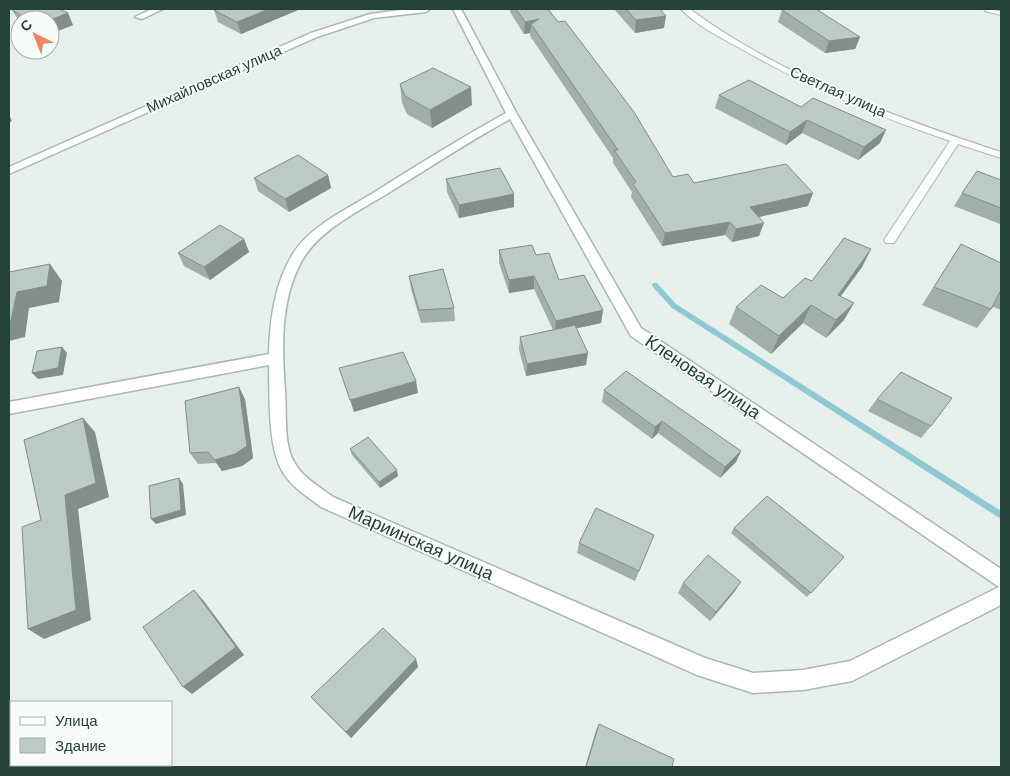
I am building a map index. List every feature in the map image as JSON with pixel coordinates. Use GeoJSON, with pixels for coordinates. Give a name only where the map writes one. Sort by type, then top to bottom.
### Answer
{"type":"FeatureCollection","features":[{"type":"Feature","properties":{"kind":"street"},"geometry":{"type":"LineString","coordinates":[[139,16],[159,9]]}},
{"type":"Feature","properties":{"kind":"street","name":"Михайловская улица"},"geometry":{"type":"LineString","coordinates":[[9,171],[314,35],[373,16],[426,9]]}},
{"type":"Feature","properties":{"kind":"street","name":"Кленовая улица"},"geometry":{"type":"LineString","coordinates":[[457,9],[512,114],[636,332],[1001,579]]}},
{"type":"Feature","properties":{"kind":"street","name":"Мариинская улица"},"geometry":{"type":"LineString","coordinates":[[512,114],[459,142],[330,226],[309,243],[293,264],[281,295],[276,358],[282,446],[287,464],[306,485],[327,502],[704,668],[753,683],[803,680],[852,671],[1001,595]]}},
{"type":"Feature","properties":{"kind":"street"},"geometry":{"type":"LineString","coordinates":[[9,408],[276,358]]}},
{"type":"Feature","properties":{"kind":"lane","name":"Светлая улица"},"geometry":{"type":"LineString","coordinates":[[685,9],[719,33],[819,86],[956,140],[1001,154]]}},
{"type":"Feature","properties":{"kind":"lane"},"geometry":{"type":"LineString","coordinates":[[988,9],[1001,13]]}},
{"type":"Feature","properties":{"kind":"lane"},"geometry":{"type":"LineString","coordinates":[[890,240],[956,140]]}},
{"type":"Feature","properties":{"kind":"building"},"geometry":{"type":"Polygon","coordinates":[[[59,9],[68,13],[60,16],[60,10],[12,10],[59,9]]]}},
{"type":"Feature","properties":{"kind":"building"},"geometry":{"type":"Polygon","coordinates":[[[269,9],[237,22],[214,10],[269,9]]]}},
{"type":"Feature","properties":{"kind":"building"},"geometry":{"type":"Polygon","coordinates":[[[516,9],[548,9],[558,22],[565,21],[634,112],[673,177],[688,174],[694,183],[786,164],[813,193],[750,207],[764,223],[736,229],[730,222],[665,233],[633,184],[636,182],[614,150],[618,150],[531,24],[539,19],[525,22],[516,9]]]}},
{"type":"Feature","properties":{"kind":"building"},"geometry":{"type":"Polygon","coordinates":[[[626,9],[660,9],[666,16],[636,20],[626,9]]]}},
{"type":"Feature","properties":{"kind":"building"},"geometry":{"type":"Polygon","coordinates":[[[816,9],[860,37],[829,41],[782,10],[816,9]]]}},
{"type":"Feature","properties":{"kind":"building"},"geometry":{"type":"Polygon","coordinates":[[[433,68],[471,87],[430,110],[405,96],[400,84],[433,68]]]}},
{"type":"Feature","properties":{"kind":"building"},"geometry":{"type":"Polygon","coordinates":[[[749,80],[801,107],[813,98],[886,130],[864,147],[807,120],[790,132],[719,95],[749,80]]]}},
{"type":"Feature","properties":{"kind":"building"},"geometry":{"type":"Polygon","coordinates":[[[298,155],[328,175],[285,199],[254,178],[298,155]]]}},
{"type":"Feature","properties":{"kind":"building"},"geometry":{"type":"Polygon","coordinates":[[[500,168],[514,194],[459,205],[446,179],[500,168]]]}},
{"type":"Feature","properties":{"kind":"building"},"geometry":{"type":"Polygon","coordinates":[[[977,171],[1001,180],[1001,208],[962,193],[977,171]]]}},
{"type":"Feature","properties":{"kind":"building"},"geometry":{"type":"Polygon","coordinates":[[[220,225],[244,239],[204,267],[178,253],[220,225]]]}},
{"type":"Feature","properties":{"kind":"building"},"geometry":{"type":"Polygon","coordinates":[[[844,238],[871,249],[838,295],[854,303],[836,320],[811,305],[779,336],[736,307],[761,285],[783,298],[805,278],[812,281],[844,238]]]}},
{"type":"Feature","properties":{"kind":"building"},"geometry":{"type":"Polygon","coordinates":[[[961,244],[1001,263],[1001,290],[991,309],[934,287],[961,244]]]}},
{"type":"Feature","properties":{"kind":"building"},"geometry":{"type":"Polygon","coordinates":[[[532,245],[536,255],[549,253],[559,280],[584,275],[603,310],[556,321],[534,276],[509,280],[499,250],[532,245]]]}},
{"type":"Feature","properties":{"kind":"building"},"geometry":{"type":"Polygon","coordinates":[[[50,264],[47,286],[17,292],[11,321],[9,322],[9,272],[50,264]]]}},
{"type":"Feature","properties":{"kind":"building"},"geometry":{"type":"Polygon","coordinates":[[[443,269],[454,308],[419,310],[409,276],[443,269]]]}},
{"type":"Feature","properties":{"kind":"building"},"geometry":{"type":"Polygon","coordinates":[[[575,325],[588,353],[527,364],[520,337],[575,325]]]}},
{"type":"Feature","properties":{"kind":"building"},"geometry":{"type":"Polygon","coordinates":[[[62,347],[58,368],[32,373],[37,351],[62,347]]]}},
{"type":"Feature","properties":{"kind":"building"},"geometry":{"type":"Polygon","coordinates":[[[403,352],[416,381],[350,400],[339,368],[403,352]]]}},
{"type":"Feature","properties":{"kind":"building"},"geometry":{"type":"Polygon","coordinates":[[[626,371],[741,451],[725,467],[662,421],[655,427],[604,390],[626,371]]]}},
{"type":"Feature","properties":{"kind":"building"},"geometry":{"type":"Polygon","coordinates":[[[901,372],[952,398],[931,426],[877,399],[901,372]]]}},
{"type":"Feature","properties":{"kind":"building"},"geometry":{"type":"Polygon","coordinates":[[[239,387],[247,446],[235,454],[215,460],[208,452],[190,453],[185,401],[239,387]]]}},
{"type":"Feature","properties":{"kind":"building"},"geometry":{"type":"Polygon","coordinates":[[[83,418],[96,483],[65,495],[76,610],[28,629],[22,527],[41,520],[24,440],[83,418]]]}},
{"type":"Feature","properties":{"kind":"building"},"geometry":{"type":"Polygon","coordinates":[[[368,437],[397,470],[379,482],[350,449],[368,437]]]}},
{"type":"Feature","properties":{"kind":"building"},"geometry":{"type":"Polygon","coordinates":[[[179,478],[181,510],[151,519],[149,486],[179,478]]]}},
{"type":"Feature","properties":{"kind":"building"},"geometry":{"type":"Polygon","coordinates":[[[767,496],[844,557],[811,593],[734,528],[767,496]]]}},
{"type":"Feature","properties":{"kind":"building"},"geometry":{"type":"Polygon","coordinates":[[[596,508],[654,535],[639,571],[579,543],[596,508]]]}},
{"type":"Feature","properties":{"kind":"building"},"geometry":{"type":"Polygon","coordinates":[[[708,555],[741,582],[716,612],[683,583],[708,555]]]}},
{"type":"Feature","properties":{"kind":"building"},"geometry":{"type":"Polygon","coordinates":[[[194,590],[236,647],[183,687],[143,627],[194,590]]]}},
{"type":"Feature","properties":{"kind":"building"},"geometry":{"type":"Polygon","coordinates":[[[383,628],[416,659],[346,732],[311,697],[383,628]]]}},
{"type":"Feature","properties":{"kind":"building"},"geometry":{"type":"Polygon","coordinates":[[[599,724],[674,759],[672,767],[586,767],[599,724]]]}},
{"type":"Feature","properties":{"kind":"waterway"},"geometry":{"type":"LineString","coordinates":[[655,285],[674,306],[1001,515]]}}]}
